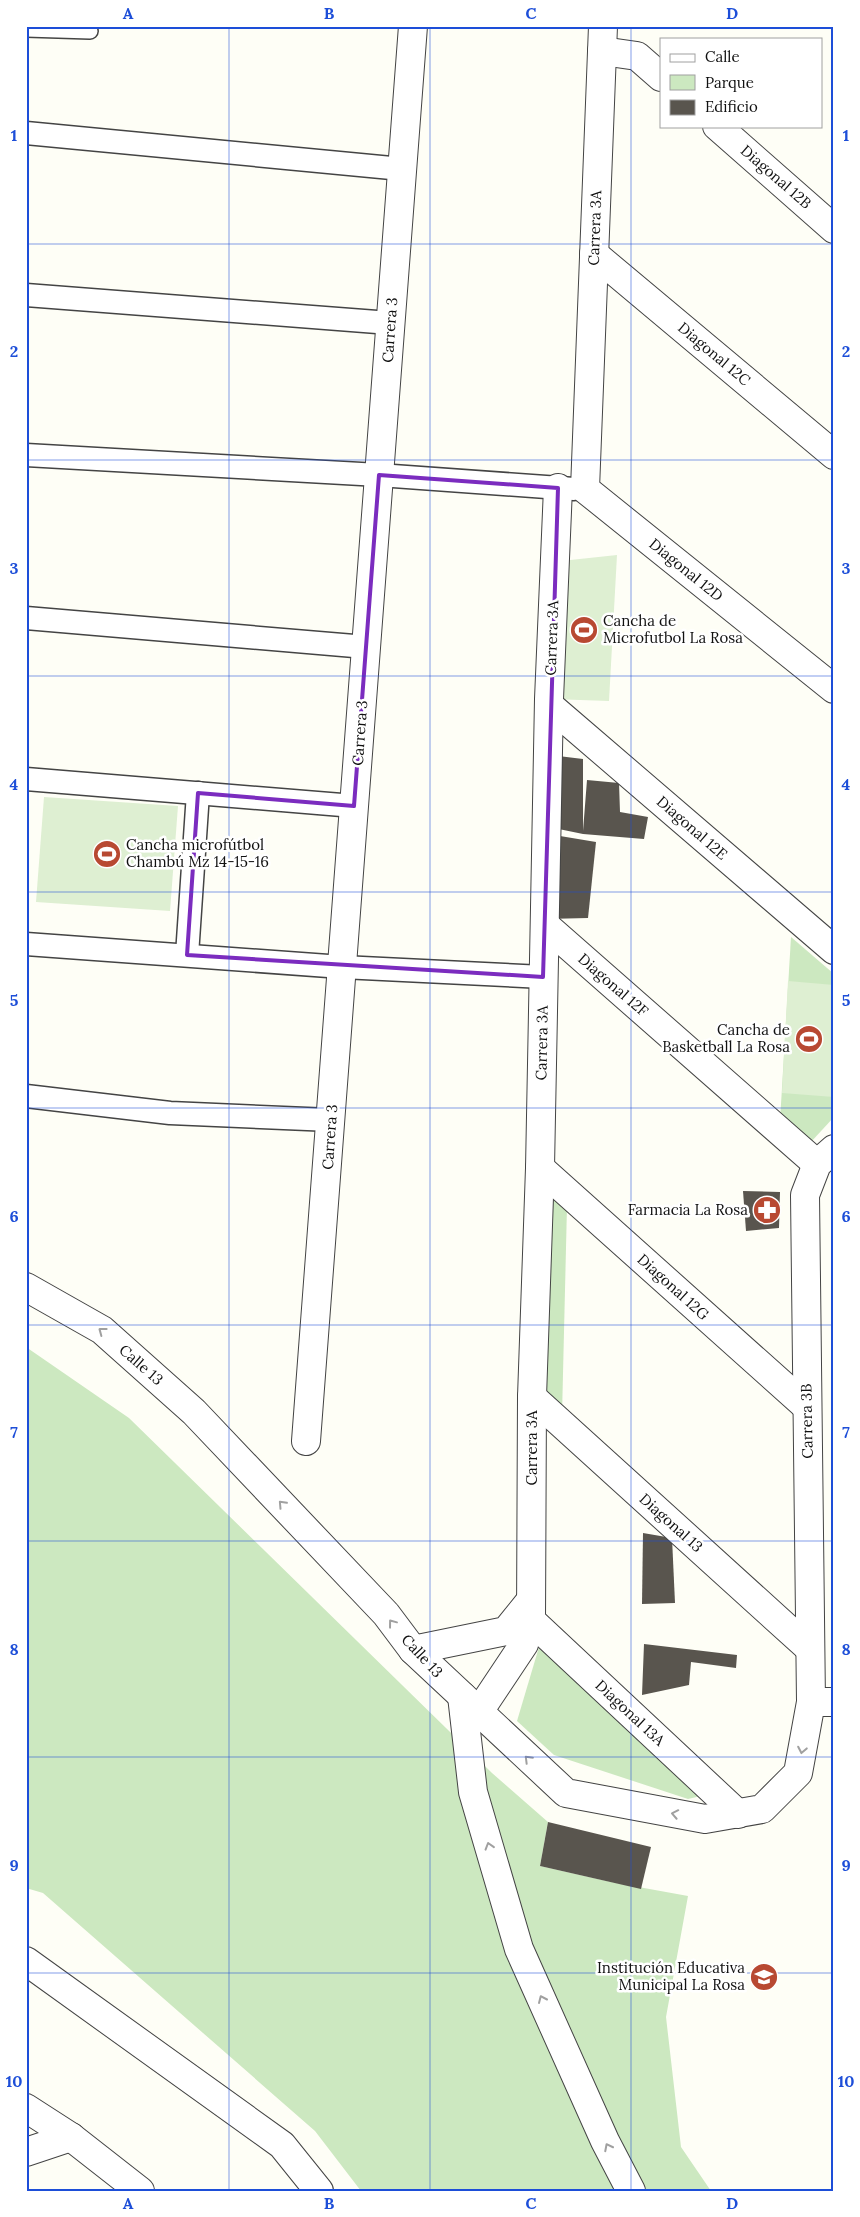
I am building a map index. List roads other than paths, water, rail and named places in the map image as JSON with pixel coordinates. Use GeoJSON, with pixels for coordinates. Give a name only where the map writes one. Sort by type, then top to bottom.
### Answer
{"type":"FeatureCollection","features":[{"type":"Feature","properties":{"kind":"street","name":"Carrera 3"},"geometry":{"type":"LineString","coordinates":[[306,1440],[413,26]]}},
{"type":"Feature","properties":{"kind":"street"},"geometry":{"type":"LineString","coordinates":[[603,38],[637,56],[660,76]]}},
{"type":"Feature","properties":{"kind":"street","name":"Carrera 3A"},"geometry":{"type":"LineString","coordinates":[[585,489],[603,38]]}},
{"type":"Feature","properties":{"kind":"street","name":"Diagonal 12B"},"geometry":{"type":"LineString","coordinates":[[719,128],[834,229]]}},
{"type":"Feature","properties":{"kind":"street"},"geometry":{"type":"LineString","coordinates":[[26,133],[402,169]]}},
{"type":"Feature","properties":{"kind":"street","name":"Diagonal 12C"},"geometry":{"type":"LineString","coordinates":[[594,254],[834,455]]}},
{"type":"Feature","properties":{"kind":"street"},"geometry":{"type":"LineString","coordinates":[[26,295],[390,323]]}},
{"type":"Feature","properties":{"kind":"street"},"geometry":{"type":"LineString","coordinates":[[26,455],[585,489]]}},
{"type":"Feature","properties":{"kind":"street","name":"Carrera 3A"},"geometry":{"type":"LineString","coordinates":[[470,1704],[524,1644],[528,1610],[532,1397],[540,1168],[544,925],[558,488]]}},
{"type":"Feature","properties":{"kind":"street","name":"Diagonal 12D"},"geometry":{"type":"LineString","coordinates":[[585,489],[834,689]]}},
{"type":"Feature","properties":{"kind":"street"},"geometry":{"type":"LineString","coordinates":[[26,618],[366,647]]}},
{"type":"Feature","properties":{"kind":"street","name":"Diagonal 12E"},"geometry":{"type":"LineString","coordinates":[[550,706],[834,950]]}},
{"type":"Feature","properties":{"kind":"street"},"geometry":{"type":"LineString","coordinates":[[26,779],[354,806]]}},
{"type":"Feature","properties":{"kind":"street"},"geometry":{"type":"LineString","coordinates":[[187,955],[198,793]]}},
{"type":"Feature","properties":{"kind":"street","name":"Diagonal 12F"},"geometry":{"type":"LineString","coordinates":[[544,925],[826,1157]]}},
{"type":"Feature","properties":{"kind":"street"},"geometry":{"type":"LineString","coordinates":[[26,944],[342,967],[543,977]]}},
{"type":"Feature","properties":{"kind":"street"},"geometry":{"type":"LineString","coordinates":[[26,1096],[170,1112],[331,1120]]}},
{"type":"Feature","properties":{"kind":"street","name":"Carrera 3B"},"geometry":{"type":"LineString","coordinates":[[822,1702],[810,1649],[805,1196],[826,1157]]}},
{"type":"Feature","properties":{"kind":"street","name":"Diagonal 12G"},"geometry":{"type":"LineString","coordinates":[[540,1168],[806,1406]]}},
{"type":"Feature","properties":{"kind":"street","name":"Calle 13"},"geometry":{"type":"LineString","coordinates":[[26,1287],[102,1330],[194,1412],[386,1614],[413,1650],[566,1793],[705,1819],[762,1809],[798,1773],[822,1702]]}},
{"type":"Feature","properties":{"kind":"street","name":"Diagonal 13"},"geometry":{"type":"LineString","coordinates":[[532,1397],[810,1649]]}},
{"type":"Feature","properties":{"kind":"street"},"geometry":{"type":"LineString","coordinates":[[413,1650],[506,1631],[528,1610]]}},
{"type":"Feature","properties":{"kind":"street","name":"Diagonal 13A"},"geometry":{"type":"LineString","coordinates":[[528,1610],[738,1814]]}},
{"type":"Feature","properties":{"kind":"street"},"geometry":{"type":"LineString","coordinates":[[470,1704],[473,1792],[519,1949],[605,2141],[631,2191]]}},
{"type":"Feature","properties":{"kind":"street"},"geometry":{"type":"LineString","coordinates":[[26,1961],[282,2145],[319,2191]]}},
{"type":"Feature","properties":{"kind":"street"},"geometry":{"type":"LineString","coordinates":[[26,2108],[71,2137],[140,2191]]}},
{"type":"Feature","properties":{"kind":"street"},"geometry":{"type":"LineString","coordinates":[[26,2152],[71,2137]]}},
{"type":"Feature","properties":{"kind":"lane"},"geometry":{"type":"LineString","coordinates":[[26,29],[90,31]]}},
{"type":"Feature","properties":{"kind":"place","name":"Cancha de Microfutbol La Rosa"},"geometry":{"type":"Point","coordinates":[584,630]}},
{"type":"Feature","properties":{"kind":"place","name":"Cancha microfútbol Chambú Mz 14-15-16"},"geometry":{"type":"Point","coordinates":[107,854]}},
{"type":"Feature","properties":{"kind":"place","name":"Cancha de Basketball La Rosa"},"geometry":{"type":"Point","coordinates":[809,1039]}},
{"type":"Feature","properties":{"kind":"place","name":"Farmacia La Rosa"},"geometry":{"type":"Point","coordinates":[767,1210]}},
{"type":"Feature","properties":{"kind":"place","name":"Institución Educativa Municipal La Rosa"},"geometry":{"type":"Point","coordinates":[764,1977]}}]}
